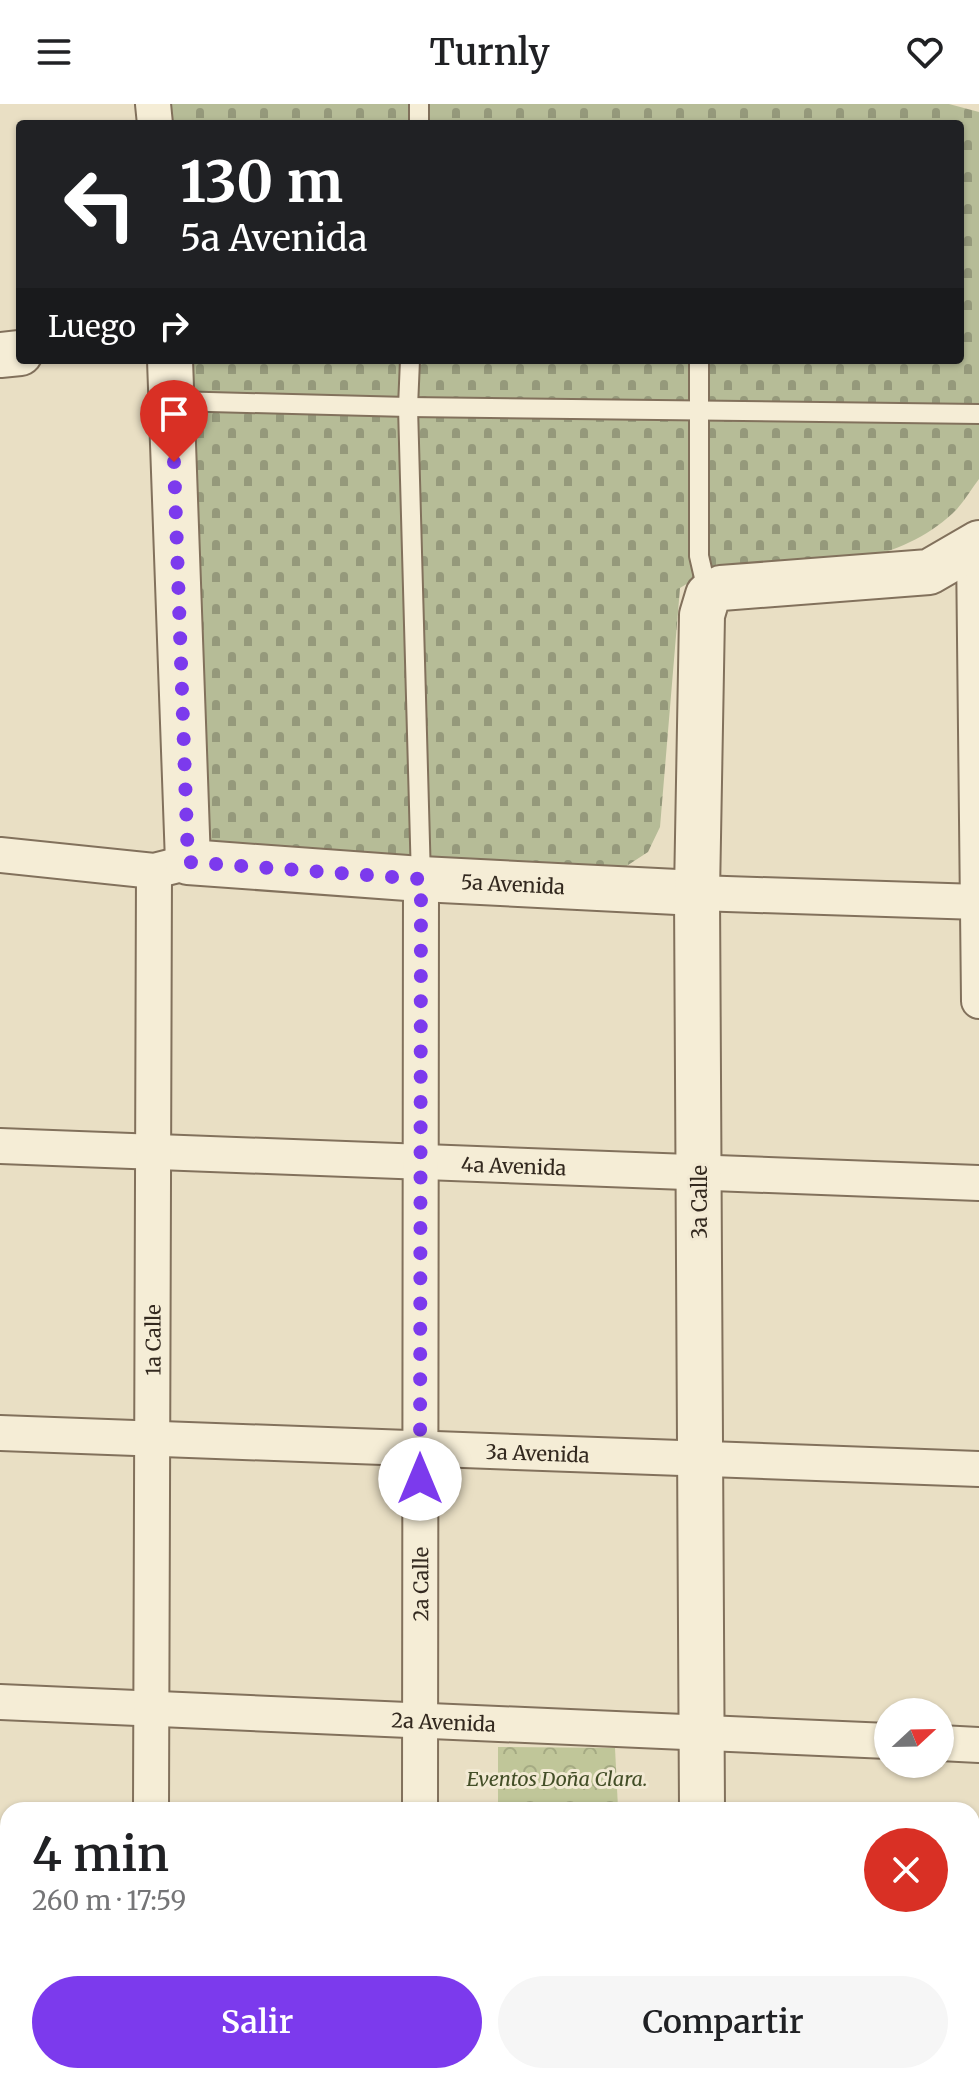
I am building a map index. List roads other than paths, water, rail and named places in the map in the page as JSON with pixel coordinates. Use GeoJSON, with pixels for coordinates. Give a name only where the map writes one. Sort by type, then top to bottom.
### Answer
{"type":"FeatureCollection","features":[{"type":"Feature","properties":{"kind":"street","name":"1a Calle"},"geometry":{"type":"LineString","coordinates":[[151,1802],[154,1152],[171,867],[171,380]]}},
{"type":"Feature","properties":{"kind":"street"},"geometry":{"type":"LineString","coordinates":[[708,595],[721,588],[929,572],[977,546],[979,1001]]}},
{"type":"Feature","properties":{"kind":"street","name":"3a Calle"},"geometry":{"type":"LineString","coordinates":[[702,1802],[697,893],[702,615],[708,595]]}},
{"type":"Feature","properties":{"kind":"street","name":"5a Avenida"},"geometry":{"type":"LineString","coordinates":[[0,855],[171,867],[697,893],[978,902]]}},
{"type":"Feature","properties":{"kind":"street","name":"2a Calle"},"geometry":{"type":"LineString","coordinates":[[420,1802],[421,879]]}},
{"type":"Feature","properties":{"kind":"street","name":"4a Avenida"},"geometry":{"type":"LineString","coordinates":[[0,1146],[979,1183]]}},
{"type":"Feature","properties":{"kind":"street","name":"3a Avenida"},"geometry":{"type":"LineString","coordinates":[[0,1433],[979,1469]]}},
{"type":"Feature","properties":{"kind":"street","name":"2a Avenida"},"geometry":{"type":"LineString","coordinates":[[0,1702],[874,1740]]}},
{"type":"Feature","properties":{"kind":"street"},"geometry":{"type":"LineString","coordinates":[[954,1744],[979,1745]]}},
{"type":"Feature","properties":{"kind":"lane"},"geometry":{"type":"LineString","coordinates":[[410,364],[408,407],[421,879]]}},
{"type":"Feature","properties":{"kind":"lane"},"geometry":{"type":"LineString","coordinates":[[699,364],[699,556],[708,595]]}},
{"type":"Feature","properties":{"kind":"lane"},"geometry":{"type":"LineString","coordinates":[[171,380],[408,407],[979,414]]}},
{"type":"Feature","properties":{"kind":"park label","name":"Eventos Doña Clara."},"geometry":{"type":"Point","coordinates":[557,1778]}}]}
